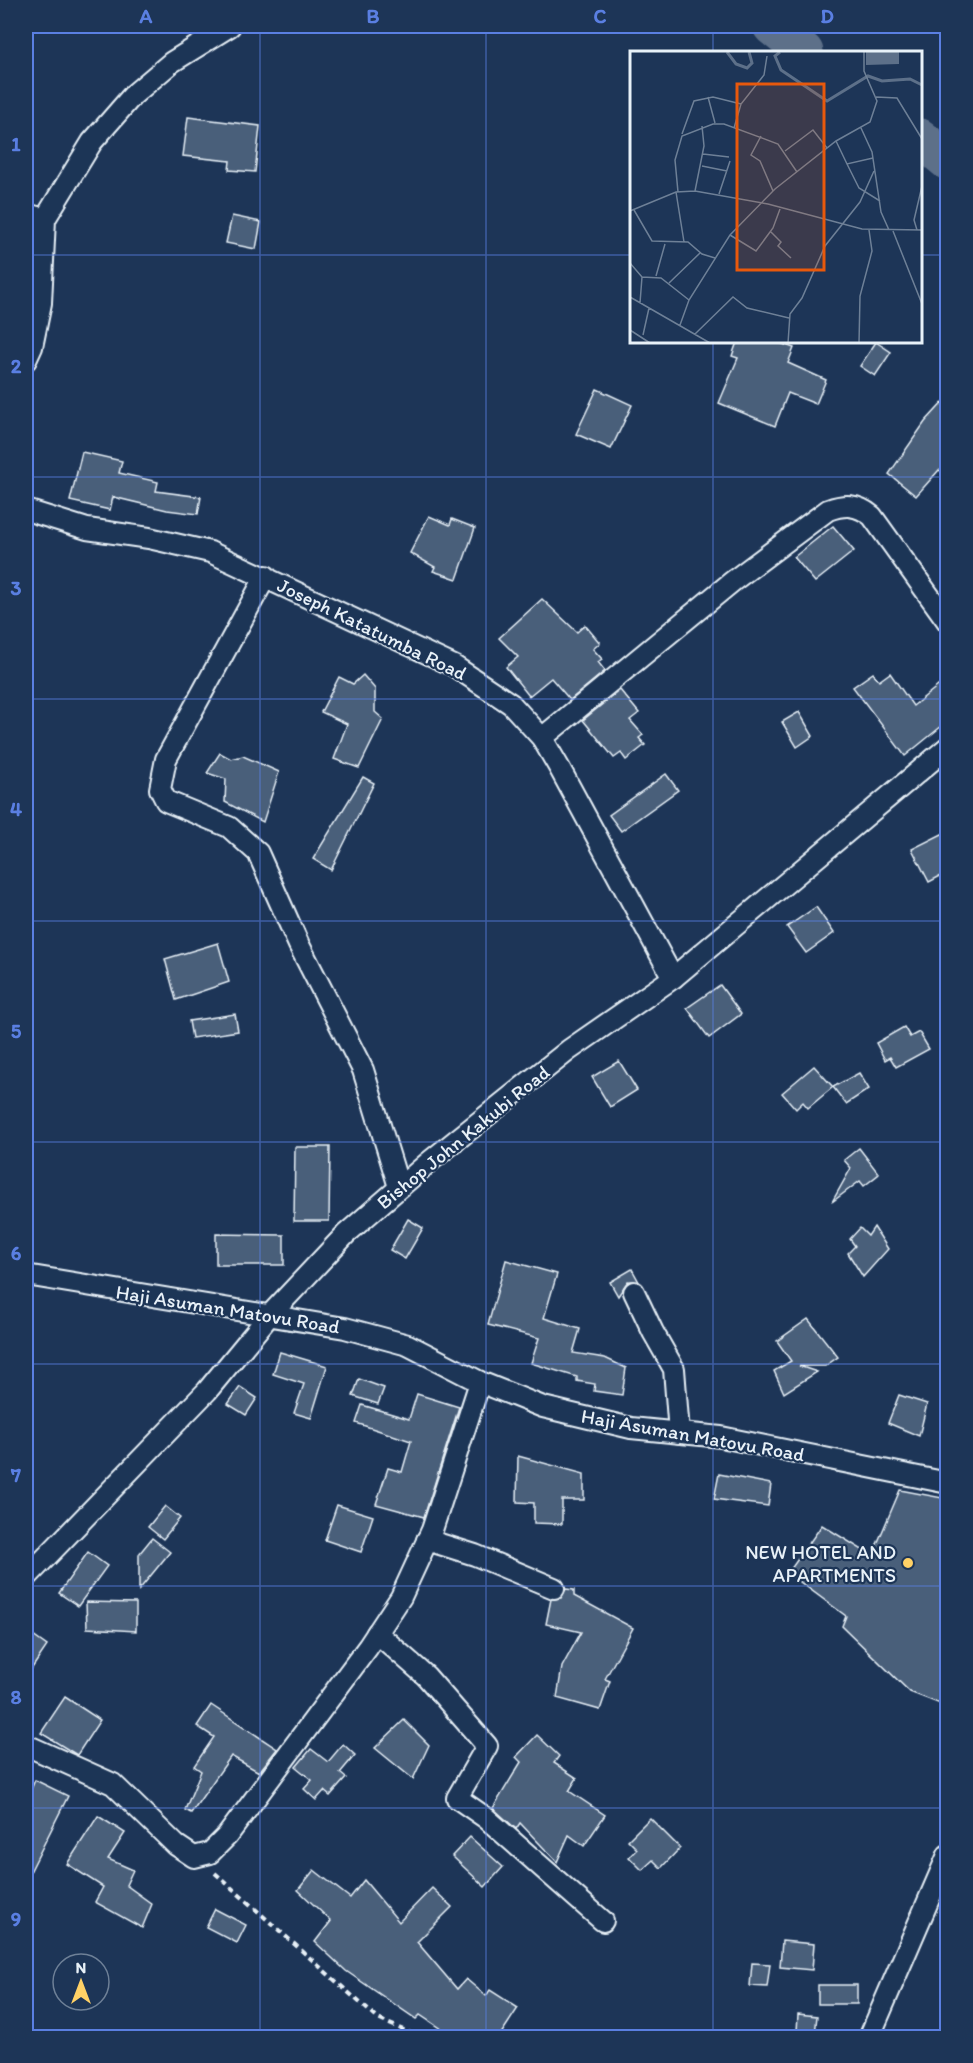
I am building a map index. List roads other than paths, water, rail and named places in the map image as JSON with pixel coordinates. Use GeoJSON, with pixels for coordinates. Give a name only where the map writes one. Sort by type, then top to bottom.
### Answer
{"type":"FeatureCollection","features":[{"type":"Feature","properties":{"kind":"street"},"geometry":{"type":"LineString","coordinates":[[26,360],[32,347],[41,303],[45,219],[92,142],[133,95],[172,62],[230,26]]}},
{"type":"Feature","properties":{"kind":"street"},"geometry":{"type":"LineString","coordinates":[[26,214],[45,219]]}},
{"type":"Feature","properties":{"kind":"street"},"geometry":{"type":"LineString","coordinates":[[542,738],[733,581],[828,510],[843,504],[861,507],[872,516],[948,622]]}},
{"type":"Feature","properties":{"kind":"street","name":"Joseph Katatumba Road"},"geometry":{"type":"LineString","coordinates":[[26,510],[87,530],[149,538],[210,552],[266,576],[454,666],[511,704],[542,738],[673,978]]}},
{"type":"Feature","properties":{"kind":"street"},"geometry":{"type":"LineString","coordinates":[[266,576],[166,759],[160,789],[166,801],[229,827],[258,853],[299,945],[363,1070],[399,1187]]}},
{"type":"Feature","properties":{"kind":"street","name":"Bishop John Kakubi Road"},"geometry":{"type":"LineString","coordinates":[[26,1578],[207,1391],[268,1317],[346,1234],[399,1187],[569,1050],[673,978],[948,747]]}},
{"type":"Feature","properties":{"kind":"street","name":"Haji Asuman Matovu Road"},"geometry":{"type":"LineString","coordinates":[[26,1275],[345,1328],[408,1345],[480,1382],[543,1407],[631,1428],[721,1437],[948,1483]]}},
{"type":"Feature","properties":{"kind":"street"},"geometry":{"type":"LineString","coordinates":[[634,1292],[674,1369],[679,1433]]}},
{"type":"Feature","properties":{"kind":"street"},"geometry":{"type":"LineString","coordinates":[[26,1745],[113,1784],[176,1845],[196,1856],[210,1854],[227,1836],[401,1597],[427,1540],[480,1382]]}},
{"type":"Feature","properties":{"kind":"street"},"geometry":{"type":"LineString","coordinates":[[427,1540],[475,1555],[554,1588]]}},
{"type":"Feature","properties":{"kind":"street"},"geometry":{"type":"LineString","coordinates":[[377,1633],[426,1676],[487,1746],[457,1798],[495,1826],[603,1921]]}},
{"type":"Feature","properties":{"kind":"street"},"geometry":{"type":"LineString","coordinates":[[869,2037],[948,1855]]}},
{"type":"Feature","properties":{"kind":"waterway"},"geometry":{"type":"LineString","coordinates":[[772,26],[803,51]]}},
{"type":"Feature","properties":{"kind":"waterway"},"geometry":{"type":"LineString","coordinates":[[922,140],[948,161]]}},
{"type":"Feature","properties":{"kind":"place","name":"NEW HOTEL AND APARTMENTS"},"geometry":{"type":"Point","coordinates":[908,1563]}}]}
